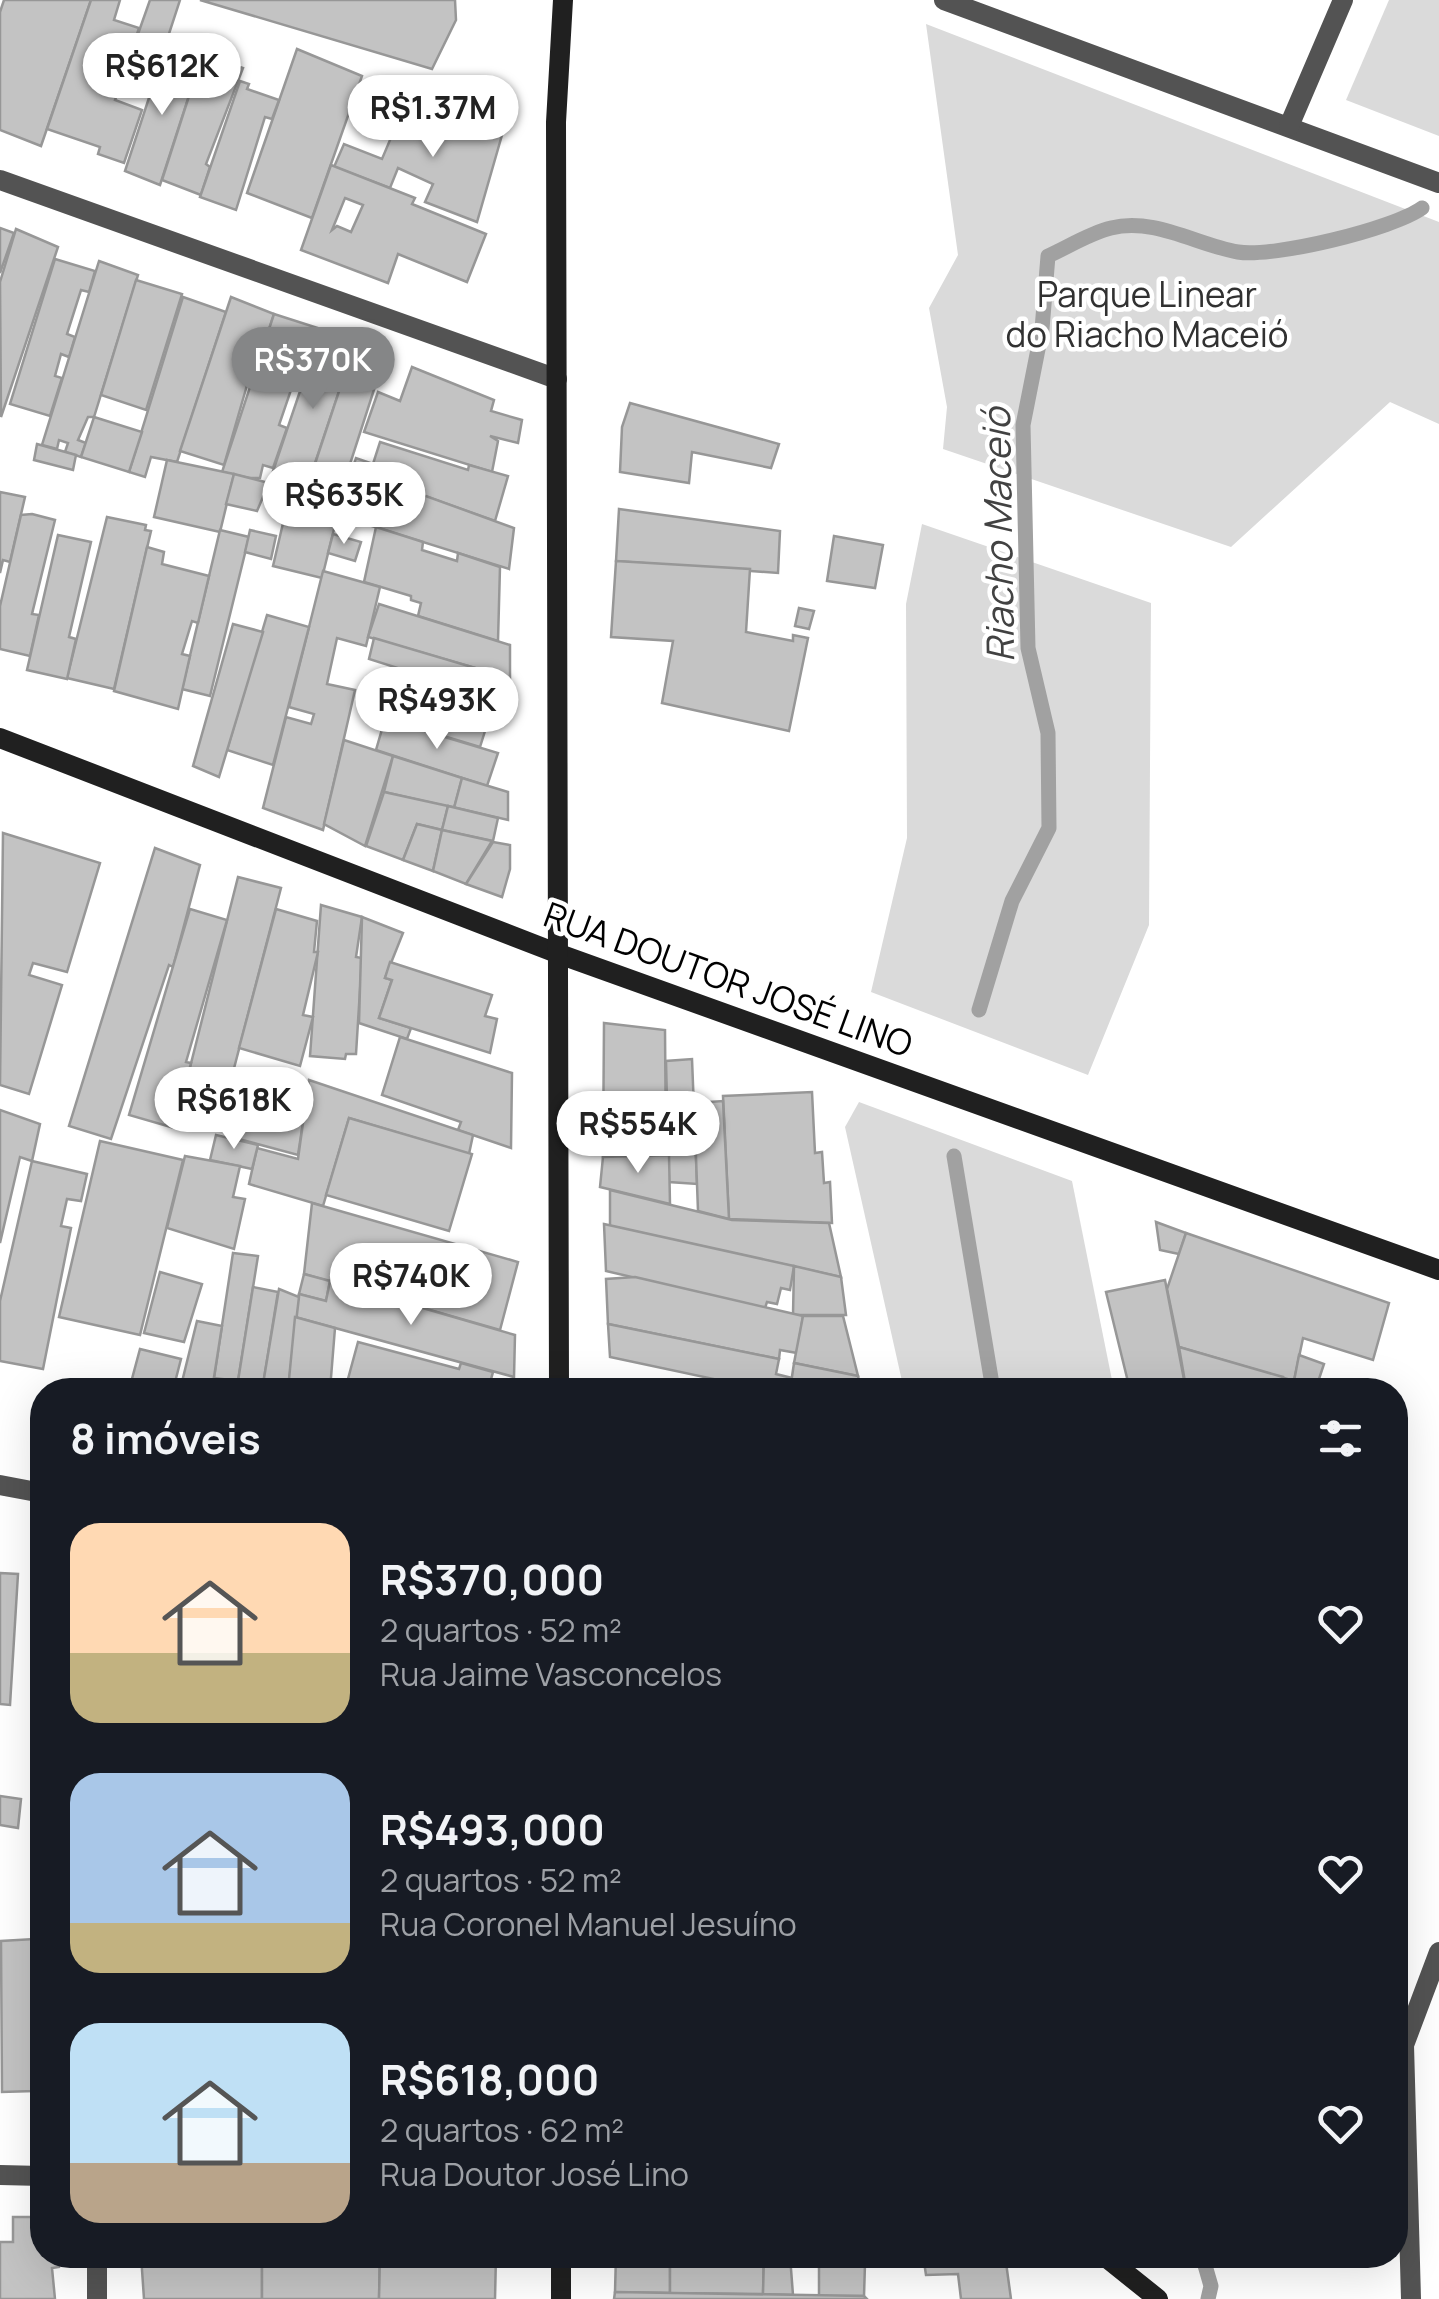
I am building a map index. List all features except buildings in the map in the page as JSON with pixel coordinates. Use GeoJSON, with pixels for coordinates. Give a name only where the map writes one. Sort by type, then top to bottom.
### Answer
{"type":"FeatureCollection","features":[{"type":"Feature","properties":{"kind":"street"},"geometry":{"type":"LineString","coordinates":[[559,1378],[556,122],[563,0]]}},
{"type":"Feature","properties":{"kind":"street"},"geometry":{"type":"LineString","coordinates":[[944,0],[1439,183]]}},
{"type":"Feature","properties":{"kind":"street"},"geometry":{"type":"LineString","coordinates":[[1289,126],[1343,0]]}},
{"type":"Feature","properties":{"kind":"street"},"geometry":{"type":"LineString","coordinates":[[0,180],[557,378]]}},
{"type":"Feature","properties":{"kind":"street","name":"RUA DOUTOR JOSÉ LINO"},"geometry":{"type":"LineString","coordinates":[[0,738],[558,954],[1439,1270]]}},
{"type":"Feature","properties":{"kind":"street"},"geometry":{"type":"LineString","coordinates":[[0,1485],[30,1491]]}},
{"type":"Feature","properties":{"kind":"street"},"geometry":{"type":"LineString","coordinates":[[1408,2034],[1439,1952]]}},
{"type":"Feature","properties":{"kind":"street"},"geometry":{"type":"LineString","coordinates":[[1408,2040],[1439,2005]]}},
{"type":"Feature","properties":{"kind":"street"},"geometry":{"type":"LineString","coordinates":[[0,2175],[30,2176]]}},
{"type":"Feature","properties":{"kind":"street"},"geometry":{"type":"LineString","coordinates":[[1408,2214],[1410,2299]]}},
{"type":"Feature","properties":{"kind":"street"},"geometry":{"type":"LineString","coordinates":[[97,2299],[98,2268]]}},
{"type":"Feature","properties":{"kind":"street"},"geometry":{"type":"LineString","coordinates":[[561,2268],[561,2299]]}},
{"type":"Feature","properties":{"kind":"street"},"geometry":{"type":"LineString","coordinates":[[1120,2268],[1158,2299]]}},
{"type":"Feature","properties":{"kind":"green space"},"geometry":{"type":"Polygon","coordinates":[[[1389,0],[1439,0],[1439,136],[1346,100],[1389,0]]]}},
{"type":"Feature","properties":{"kind":"green space","name":"Parque Linear do Riacho Maceió"},"geometry":{"type":"Polygon","coordinates":[[[926,24],[1439,222],[1439,424],[1390,402],[1231,547],[943,449],[947,407],[929,308],[958,255],[926,24]]]}},
{"type":"Feature","properties":{"kind":"green space"},"geometry":{"type":"Polygon","coordinates":[[[922,524],[1151,603],[1149,925],[1088,1075],[871,992],[907,838],[906,604],[922,524]]]}},
{"type":"Feature","properties":{"kind":"green space"},"geometry":{"type":"Polygon","coordinates":[[[859,1102],[1072,1181],[1112,1378],[901,1378],[845,1127],[859,1102]]]}},
{"type":"Feature","properties":{"kind":"waterway","name":"Riacho Maceió"},"geometry":{"type":"LineString","coordinates":[[979,1010],[1012,901],[1049,828],[1048,733],[1028,648],[1023,425],[1042,329],[1048,256],[1095,233],[1127,226],[1159,229],[1238,252],[1277,251],[1360,233],[1422,208]]}},
{"type":"Feature","properties":{"kind":"waterway","name":"Riacho Maceió"},"geometry":{"type":"LineString","coordinates":[[954,1156],[991,1378]]}},
{"type":"Feature","properties":{"kind":"waterway","name":"Riacho Maceió"},"geometry":{"type":"LineString","coordinates":[[1206,2268],[1211,2286],[1208,2299]]}}]}
